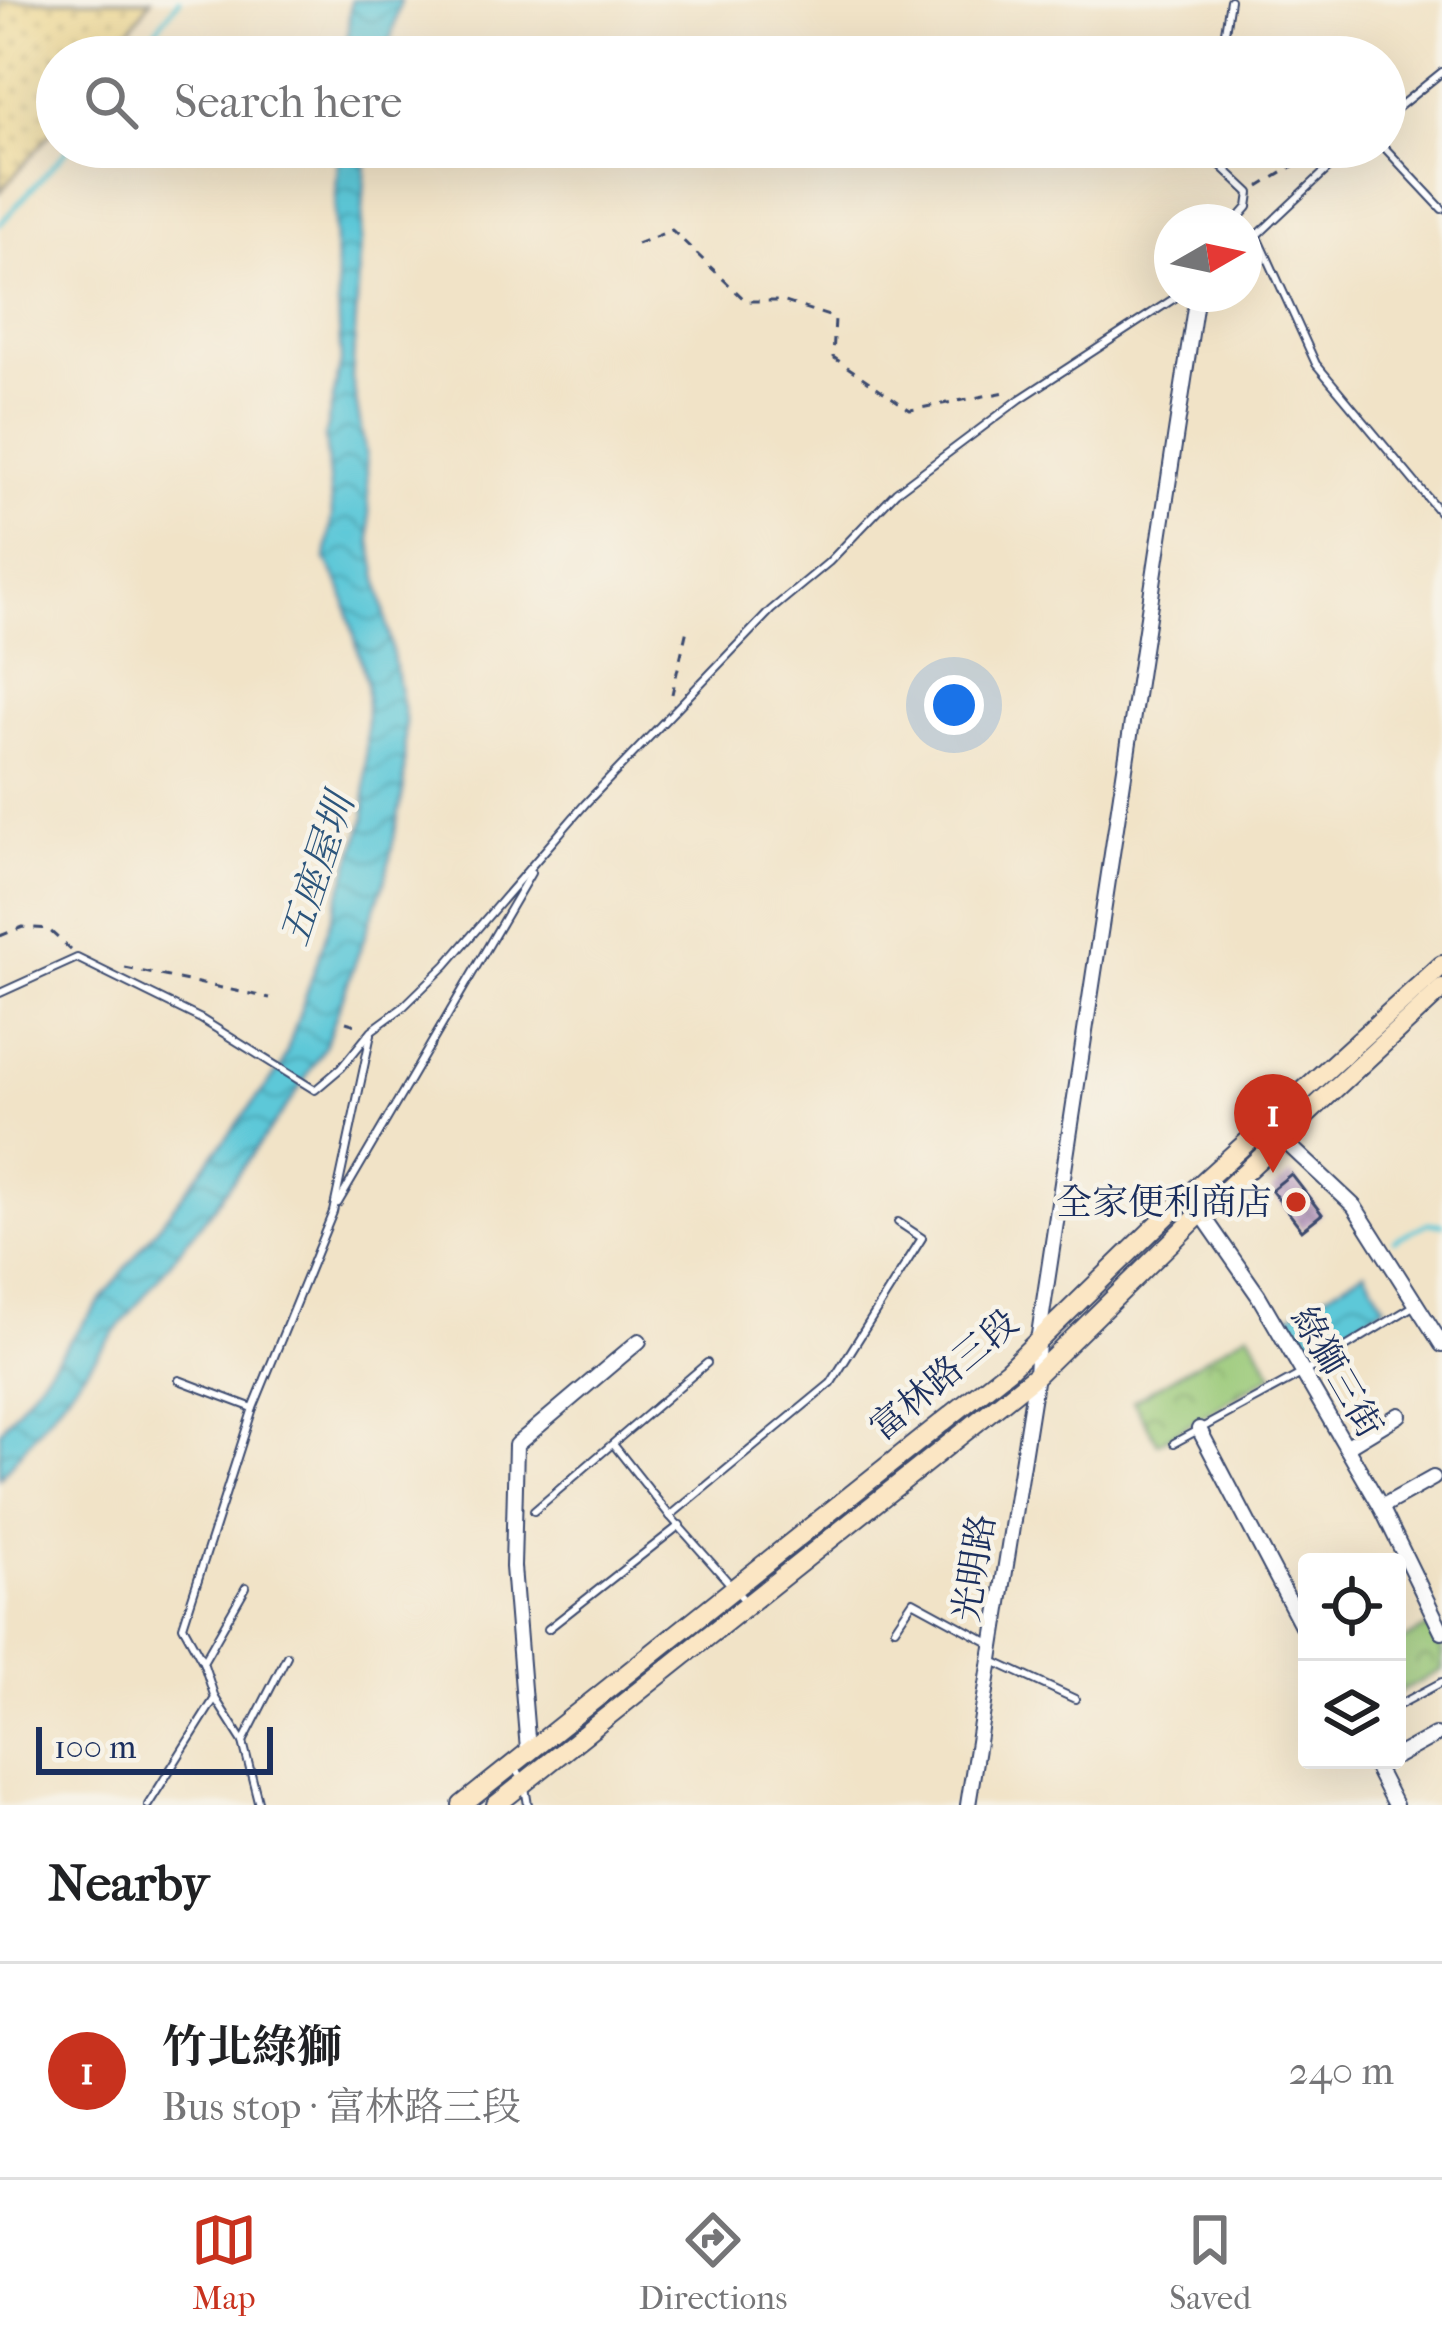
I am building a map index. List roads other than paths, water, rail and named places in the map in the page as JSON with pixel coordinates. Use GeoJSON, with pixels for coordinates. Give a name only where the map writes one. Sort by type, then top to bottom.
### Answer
{"type":"FeatureCollection","features":[{"type":"Feature","properties":{"kind":"main road","name":"富林路三段"},"geometry":{"type":"LineString","coordinates":[[496,1805],[1036,1375],[1442,965]]}},
{"type":"Feature","properties":{"kind":"main road","name":"富林路三段"},"geometry":{"type":"LineString","coordinates":[[462,1805],[1008,1370],[1274,1131],[1442,989]]}},
{"type":"Feature","properties":{"kind":"street","name":"光明路"},"geometry":{"type":"LineString","coordinates":[[968,1805],[1194,312]]}},
{"type":"Feature","properties":{"kind":"street"},"geometry":{"type":"LineString","coordinates":[[1274,1131],[1354,1206],[1442,1346]]}},
{"type":"Feature","properties":{"kind":"street","name":"綠獅三街"},"geometry":{"type":"LineString","coordinates":[[1201,1213],[1258,1295],[1381,1507],[1442,1630]]}},
{"type":"Feature","properties":{"kind":"street"},"geometry":{"type":"LineString","coordinates":[[529,1750],[513,1568],[516,1445],[639,1341]]}},
{"type":"Feature","properties":{"kind":"street"},"geometry":{"type":"LineString","coordinates":[[1346,1447],[1399,1415]]}},
{"type":"Feature","properties":{"kind":"street"},"geometry":{"type":"LineString","coordinates":[[1199,1429],[1298,1618]]}},
{"type":"Feature","properties":{"kind":"street"},"geometry":{"type":"LineString","coordinates":[[1381,1507],[1433,1478]]}},
{"type":"Feature","properties":{"kind":"street"},"geometry":{"type":"LineString","coordinates":[[1406,1750],[1435,1735]]}},
{"type":"Feature","properties":{"kind":"street"},"geometry":{"type":"LineString","coordinates":[[1386,1769],[1395,1805]]}},
{"type":"Feature","properties":{"kind":"lane"},"geometry":{"type":"LineString","coordinates":[[1224,36],[1230,0]]}},
{"type":"Feature","properties":{"kind":"lane"},"geometry":{"type":"LineString","coordinates":[[1406,101],[1442,72]]}},
{"type":"Feature","properties":{"kind":"lane"},"geometry":{"type":"LineString","coordinates":[[1223,168],[1250,193],[1248,204]]}},
{"type":"Feature","properties":{"kind":"lane"},"geometry":{"type":"LineString","coordinates":[[1262,233],[1327,168]]}},
{"type":"Feature","properties":{"kind":"lane"},"geometry":{"type":"LineString","coordinates":[[1404,168],[1442,209]]}},
{"type":"Feature","properties":{"kind":"lane"},"geometry":{"type":"LineString","coordinates":[[1262,246],[1316,364],[1442,514]]}},
{"type":"Feature","properties":{"kind":"lane"},"geometry":{"type":"LineString","coordinates":[[0,993],[77,958],[201,1019],[315,1090],[341,1068],[372,1030],[446,965],[666,719],[771,610],[829,562],[896,492],[1042,385],[1154,312]]}},
{"type":"Feature","properties":{"kind":"lane"},"geometry":{"type":"LineString","coordinates":[[259,1805],[243,1742],[215,1698],[203,1662],[183,1626],[253,1408],[333,1212],[538,860]]}},
{"type":"Feature","properties":{"kind":"lane"},"geometry":{"type":"LineString","coordinates":[[333,1212],[372,1030]]}},
{"type":"Feature","properties":{"kind":"lane"},"geometry":{"type":"LineString","coordinates":[[670,1516],[831,1383],[922,1238],[898,1222]]}},
{"type":"Feature","properties":{"kind":"lane"},"geometry":{"type":"LineString","coordinates":[[1174,1443],[1418,1304]]}},
{"type":"Feature","properties":{"kind":"lane"},"geometry":{"type":"LineString","coordinates":[[533,1511],[707,1363]]}},
{"type":"Feature","properties":{"kind":"lane"},"geometry":{"type":"LineString","coordinates":[[179,1380],[253,1408]]}},
{"type":"Feature","properties":{"kind":"lane"},"geometry":{"type":"LineString","coordinates":[[613,1444],[748,1605]]}},
{"type":"Feature","properties":{"kind":"lane"},"geometry":{"type":"LineString","coordinates":[[548,1629],[680,1525]]}},
{"type":"Feature","properties":{"kind":"lane"},"geometry":{"type":"LineString","coordinates":[[203,1662],[246,1587]]}},
{"type":"Feature","properties":{"kind":"lane"},"geometry":{"type":"LineString","coordinates":[[895,1628],[913,1601],[1075,1699]]}},
{"type":"Feature","properties":{"kind":"lane"},"geometry":{"type":"LineString","coordinates":[[243,1742],[287,1656]]}},
{"type":"Feature","properties":{"kind":"lane"},"geometry":{"type":"LineString","coordinates":[[1406,1701],[1442,1682]]}},
{"type":"Feature","properties":{"kind":"lane"},"geometry":{"type":"LineString","coordinates":[[148,1805],[215,1698]]}},
{"type":"Feature","properties":{"kind":"lane"},"geometry":{"type":"LineString","coordinates":[[512,1763],[524,1781],[528,1805]]}},
{"type":"Feature","properties":{"kind":"water"},"geometry":{"type":"Polygon","coordinates":[[[351,0],[401,0],[392,36],[347,36],[351,0]]]}},
{"type":"Feature","properties":{"kind":"water"},"geometry":{"type":"Polygon","coordinates":[[[338,168],[366,168],[352,378],[366,456],[371,542],[405,718],[404,787],[386,877],[325,1046],[293,1098],[213,1208],[0,1478],[0,1431],[282,1066],[365,819],[367,684],[342,589],[326,560],[332,514],[325,435],[341,362],[334,225],[338,168]]]}},
{"type":"Feature","properties":{"kind":"water"},"geometry":{"type":"Polygon","coordinates":[[[1365,1271],[1385,1306],[1307,1352],[1286,1317],[1365,1271]]]}},
{"type":"Feature","properties":{"kind":"waterway"},"geometry":{"type":"LineString","coordinates":[[151,36],[179,0]]}},
{"type":"Feature","properties":{"kind":"waterway"},"geometry":{"type":"LineString","coordinates":[[0,224],[51,168]]}},
{"type":"Feature","properties":{"kind":"waterway"},"geometry":{"type":"LineString","coordinates":[[1394,1240],[1428,1223],[1442,1224]]}},
{"type":"Feature","properties":{"kind":"place","name":"竹北綠獅"},"geometry":{"type":"Point","coordinates":[1273,1173]}},
{"type":"Feature","properties":{"kind":"place","name":"全家便利商店"},"geometry":{"type":"Point","coordinates":[1296,1202]}},
{"type":"Feature","properties":{"kind":"water label","name":"五座屋圳"},"geometry":{"type":"Point","coordinates":[317,870]}}]}
